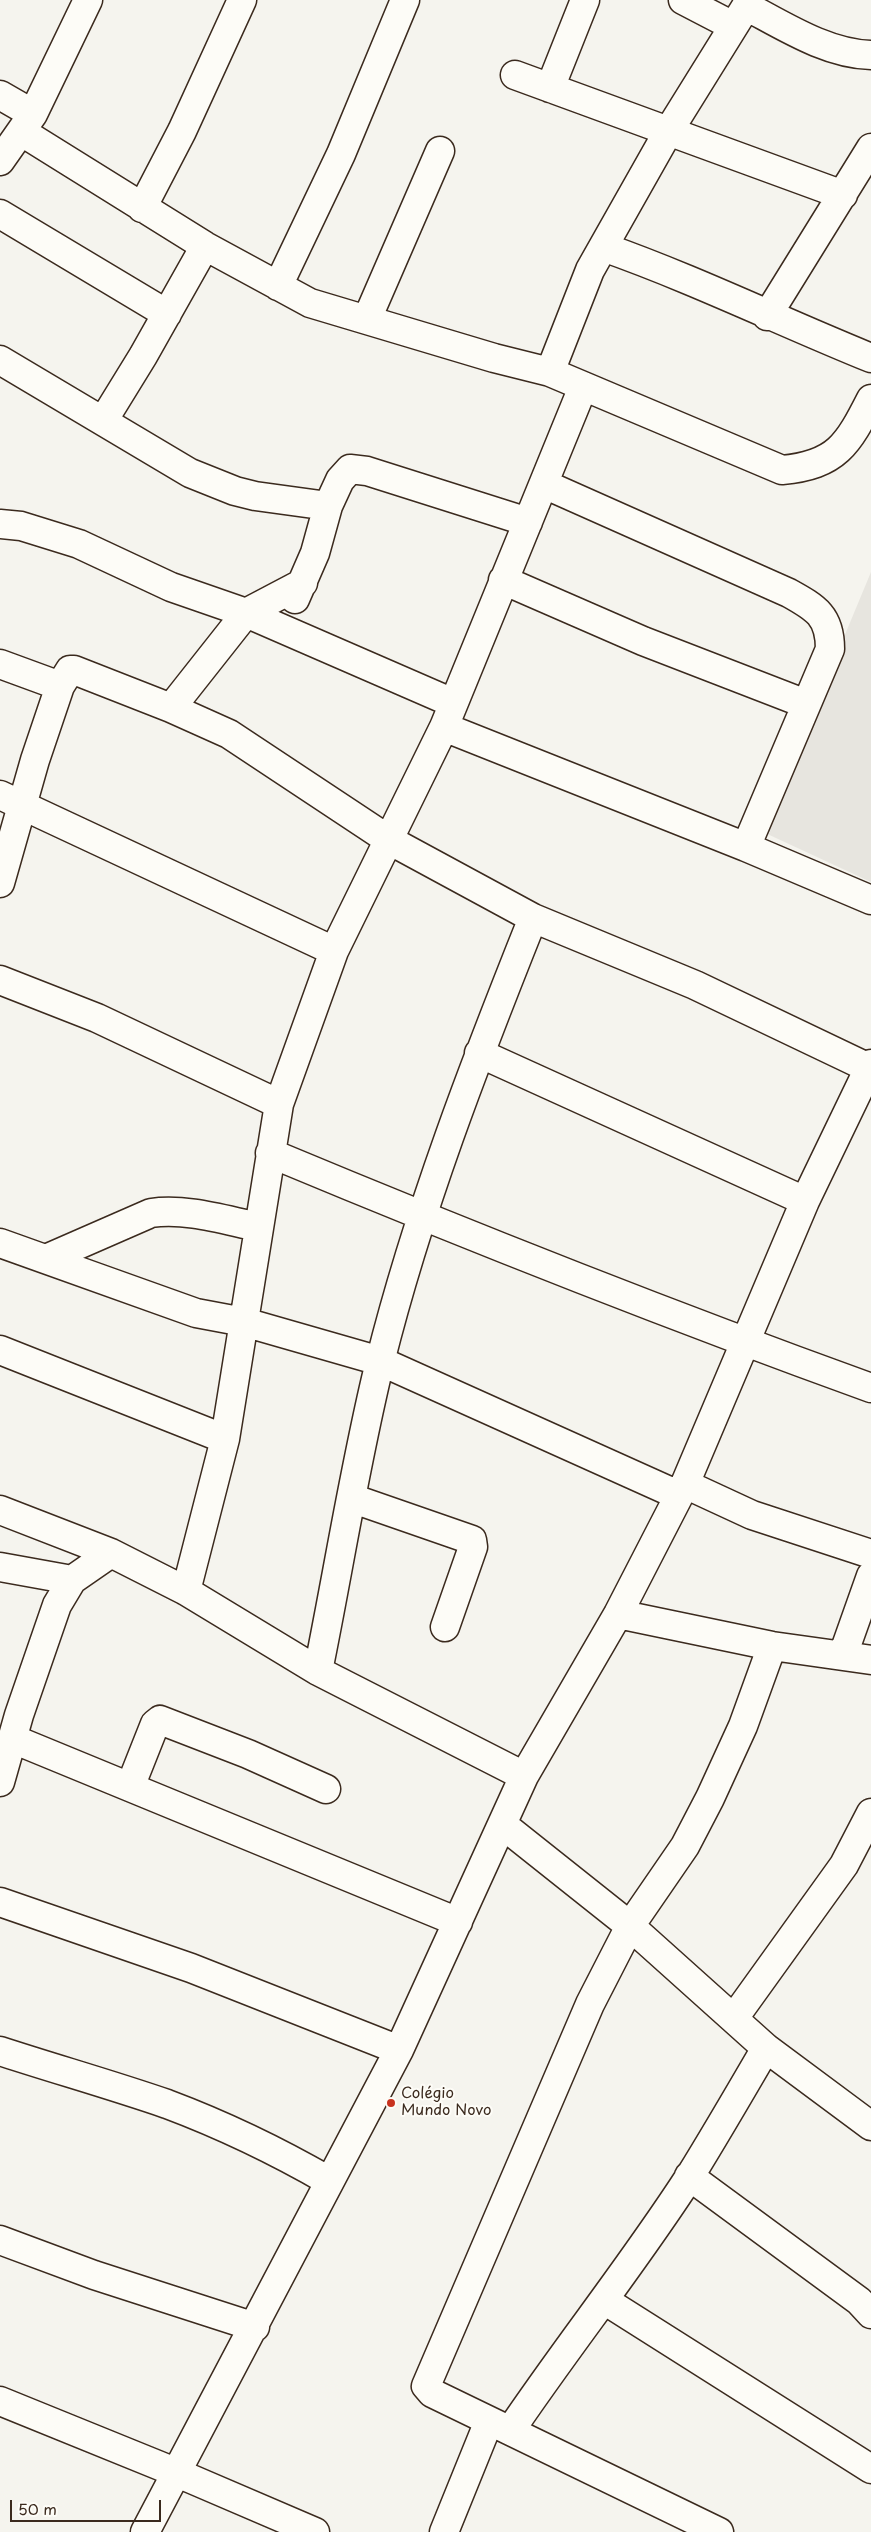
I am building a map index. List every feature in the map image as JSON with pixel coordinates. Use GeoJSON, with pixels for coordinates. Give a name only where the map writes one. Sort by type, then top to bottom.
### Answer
{"type":"FeatureCollection","features":[{"type":"Feature","properties":{"kind":"street"},"geometry":{"type":"LineString","coordinates":[[0,161],[27,123],[88,0]]}},
{"type":"Feature","properties":{"kind":"street"},"geometry":{"type":"LineString","coordinates":[[142,208],[182,131],[242,0]]}},
{"type":"Feature","properties":{"kind":"street"},"geometry":{"type":"LineString","coordinates":[[278,286],[341,154],[404,0]]}},
{"type":"Feature","properties":{"kind":"street"},"geometry":{"type":"LineString","coordinates":[[550,88],[584,0]]}},
{"type":"Feature","properties":{"kind":"street"},"geometry":{"type":"LineString","coordinates":[[682,0],[743,11],[846,52],[871,55]]}},
{"type":"Feature","properties":{"kind":"street"},"geometry":{"type":"LineString","coordinates":[[550,372],[584,286],[603,247],[668,132],[743,11]]}},
{"type":"Feature","properties":{"kind":"street"},"geometry":{"type":"LineString","coordinates":[[515,75],[668,132],[774,168],[842,195]]}},
{"type":"Feature","properties":{"kind":"street"},"geometry":{"type":"LineString","coordinates":[[0,95],[27,123],[142,208],[205,246],[310,303],[494,358],[550,372],[782,470],[800,468],[822,462],[840,449],[853,433],[871,399]]}},
{"type":"Feature","properties":{"kind":"street"},"geometry":{"type":"LineString","coordinates":[[767,316],[871,148]]}},
{"type":"Feature","properties":{"kind":"street"},"geometry":{"type":"LineString","coordinates":[[367,319],[440,151]]}},
{"type":"Feature","properties":{"kind":"street"},"geometry":{"type":"LineString","coordinates":[[0,214],[167,314]]}},
{"type":"Feature","properties":{"kind":"street"},"geometry":{"type":"LineString","coordinates":[[103,421],[205,246]]}},
{"type":"Feature","properties":{"kind":"street"},"geometry":{"type":"LineString","coordinates":[[603,247],[657,267],[767,316],[871,358]]}},
{"type":"Feature","properties":{"kind":"street"},"geometry":{"type":"LineString","coordinates":[[0,360],[190,473],[235,491],[328,506]]}},
{"type":"Feature","properties":{"kind":"street"},"geometry":{"type":"LineString","coordinates":[[186,1591],[225,1439],[279,1104],[334,951],[449,715],[583,387]]}},
{"type":"Feature","properties":{"kind":"street"},"geometry":{"type":"LineString","coordinates":[[282,628],[315,553],[328,506],[340,480],[350,469],[367,471],[528,522]]}},
{"type":"Feature","properties":{"kind":"street"},"geometry":{"type":"LineString","coordinates":[[544,484],[780,589],[815,608],[825,622],[830,635],[830,649],[746,847]]}},
{"type":"Feature","properties":{"kind":"street"},"geometry":{"type":"LineString","coordinates":[[0,524],[21,526],[79,544],[171,587],[246,613],[282,628],[449,715],[746,847],[871,900]]}},
{"type":"Feature","properties":{"kind":"street"},"geometry":{"type":"LineString","coordinates":[[503,580],[626,634],[806,704]]}},
{"type":"Feature","properties":{"kind":"street"},"geometry":{"type":"LineString","coordinates":[[171,708],[246,613],[303,582]]}},
{"type":"Feature","properties":{"kind":"street"},"geometry":{"type":"LineString","coordinates":[[0,664],[60,686]]}},
{"type":"Feature","properties":{"kind":"street"},"geometry":{"type":"LineString","coordinates":[[0,882],[11,800],[60,686],[66,674],[70,670],[74,670],[171,708],[230,734],[389,840],[533,918],[695,985],[870,1066],[805,1201],[746,1343],[681,1489],[618,1614],[524,1776],[399,2050],[329,2181],[255,2327],[175,2472],[145,2532]]}},
{"type":"Feature","properties":{"kind":"street"},"geometry":{"type":"LineString","coordinates":[[11,800],[334,951]]}},
{"type":"Feature","properties":{"kind":"street"},"geometry":{"type":"LineString","coordinates":[[318,1671],[380,1361],[423,1217],[479,1053],[533,918]]}},
{"type":"Feature","properties":{"kind":"street"},"geometry":{"type":"LineString","coordinates":[[0,980],[97,1018],[279,1104]]}},
{"type":"Feature","properties":{"kind":"street"},"geometry":{"type":"LineString","coordinates":[[479,1053],[805,1201]]}},
{"type":"Feature","properties":{"kind":"street"},"geometry":{"type":"LineString","coordinates":[[270,1153],[423,1217],[746,1343],[871,1388]]}},
{"type":"Feature","properties":{"kind":"street"},"geometry":{"type":"LineString","coordinates":[[48,1258],[151,1213],[167,1211],[184,1213],[259,1227]]}},
{"type":"Feature","properties":{"kind":"street"},"geometry":{"type":"LineString","coordinates":[[0,1243],[48,1258],[196,1313],[244,1322],[380,1361],[681,1489],[752,1515],[871,1554]]}},
{"type":"Feature","properties":{"kind":"street"},"geometry":{"type":"LineString","coordinates":[[0,1350],[225,1439]]}},
{"type":"Feature","properties":{"kind":"street"},"geometry":{"type":"LineString","coordinates":[[352,1498],[472,1540],[473,1547],[445,1627]]}},
{"type":"Feature","properties":{"kind":"street"},"geometry":{"type":"LineString","coordinates":[[0,1510],[111,1554],[186,1591],[318,1671],[524,1776]]}},
{"type":"Feature","properties":{"kind":"street"},"geometry":{"type":"LineString","coordinates":[[0,1782],[11,1722],[57,1605],[72,1580],[111,1554]]}},
{"type":"Feature","properties":{"kind":"street"},"geometry":{"type":"LineString","coordinates":[[0,1567],[72,1580]]}},
{"type":"Feature","properties":{"kind":"street"},"geometry":{"type":"LineString","coordinates":[[843,1655],[871,1576]]}},
{"type":"Feature","properties":{"kind":"street"},"geometry":{"type":"LineString","coordinates":[[618,1614],[772,1646],[871,1660]]}},
{"type":"Feature","properties":{"kind":"street"},"geometry":{"type":"LineString","coordinates":[[719,2532],[429,2392],[426,2382],[590,2004],[630,1926],[685,1846],[710,1798],[743,1726],[772,1646]]}},
{"type":"Feature","properties":{"kind":"street"},"geometry":{"type":"LineString","coordinates":[[130,1787],[155,1724],[160,1720],[248,1754],[326,1789]]}},
{"type":"Feature","properties":{"kind":"street"},"geometry":{"type":"LineString","coordinates":[[11,1722],[130,1787],[458,1922]]}},
{"type":"Feature","properties":{"kind":"street"},"geometry":{"type":"LineString","coordinates":[[734,2018],[844,1865],[871,1813]]}},
{"type":"Feature","properties":{"kind":"street"},"geometry":{"type":"LineString","coordinates":[[503,1825],[630,1926],[766,2048],[871,2126]]}},
{"type":"Feature","properties":{"kind":"street"},"geometry":{"type":"LineString","coordinates":[[0,1902],[191,1968],[399,2050]]}},
{"type":"Feature","properties":{"kind":"street"},"geometry":{"type":"LineString","coordinates":[[446,2531],[500,2426],[556,2364],[604,2300],[689,2176],[766,2048]]}},
{"type":"Feature","properties":{"kind":"street"},"geometry":{"type":"LineString","coordinates":[[0,2051],[166,2104],[278,2152],[329,2181]]}},
{"type":"Feature","properties":{"kind":"street"},"geometry":{"type":"LineString","coordinates":[[689,2176],[867,2302]]}},
{"type":"Feature","properties":{"kind":"street"},"geometry":{"type":"LineString","coordinates":[[0,2240],[94,2275],[255,2327]]}},
{"type":"Feature","properties":{"kind":"street"},"geometry":{"type":"LineString","coordinates":[[604,2300],[871,2469]]}},
{"type":"Feature","properties":{"kind":"street"},"geometry":{"type":"LineString","coordinates":[[0,2401],[175,2472],[310,2531]]}},
{"type":"Feature","properties":{"kind":"shaded area"},"geometry":{"type":"Polygon","coordinates":[[[871,572],[871,882],[763,832],[871,572]]]}},
{"type":"Feature","properties":{"kind":"place","name":"Colégio Mundo Novo"},"geometry":{"type":"Point","coordinates":[391,2103]}}]}
